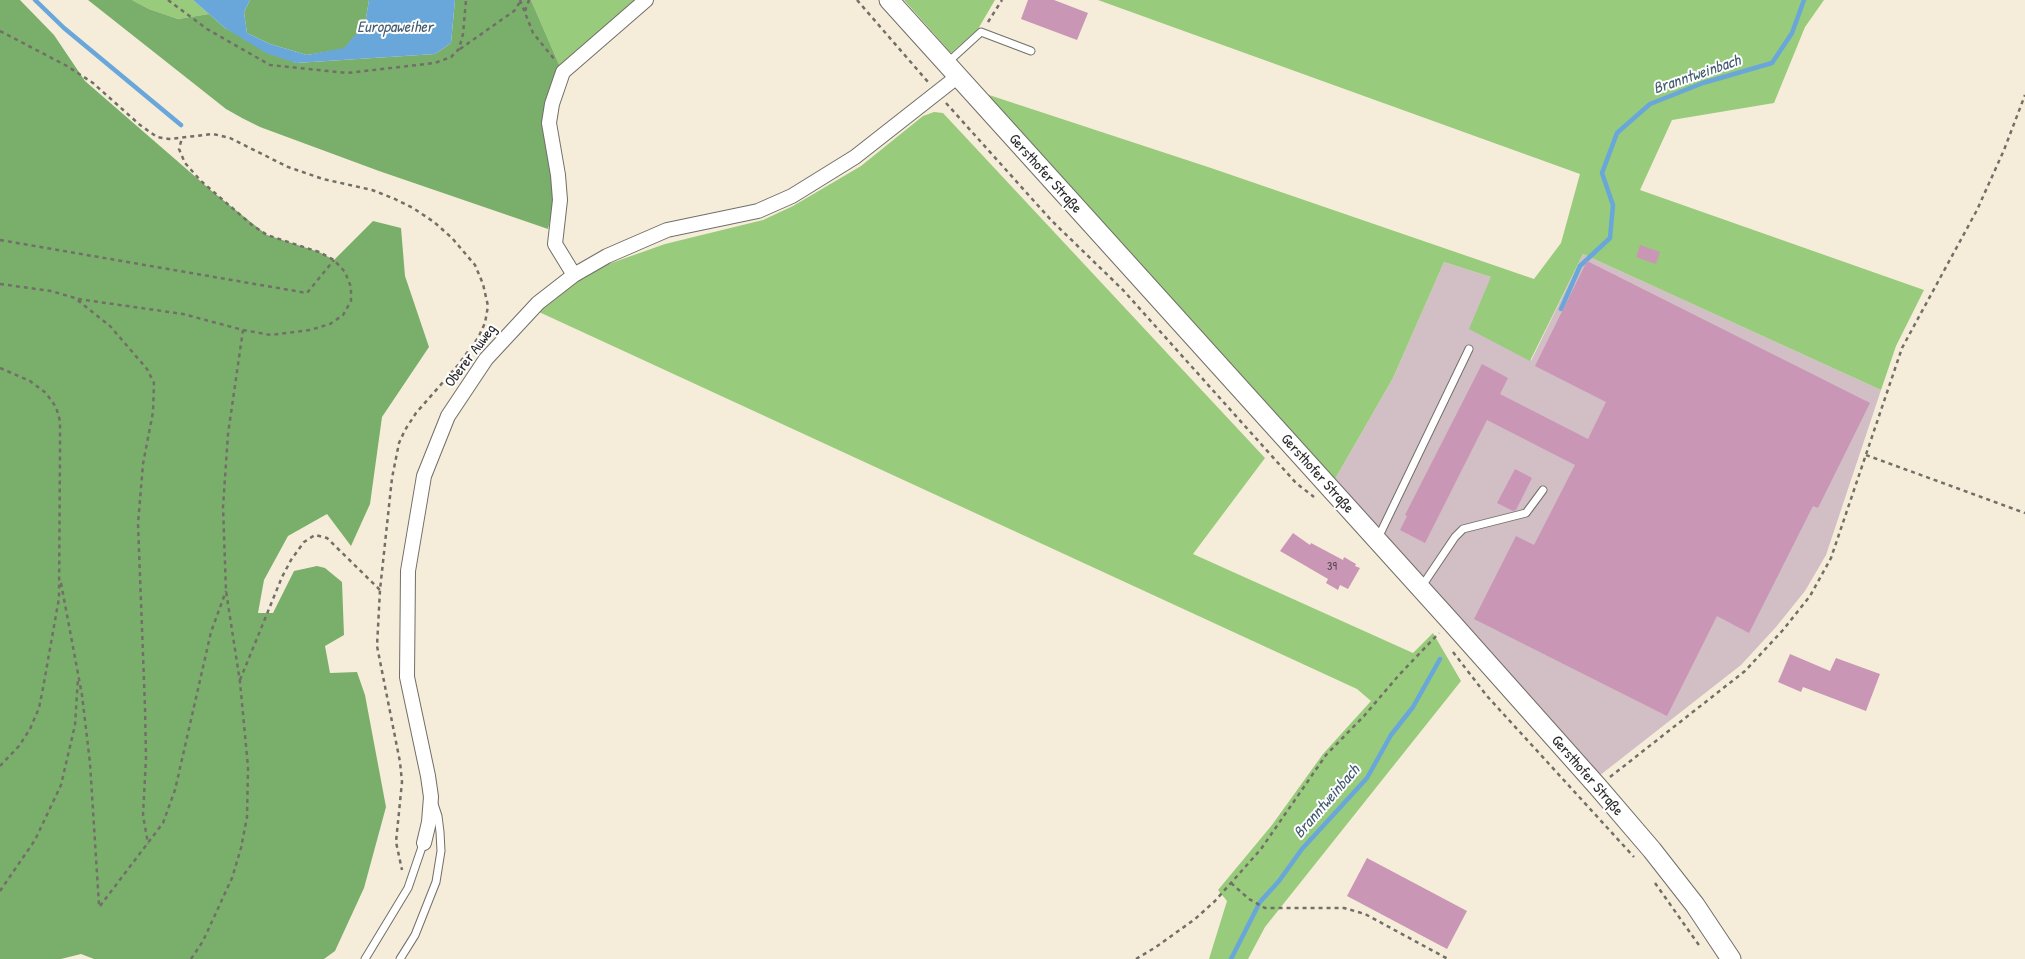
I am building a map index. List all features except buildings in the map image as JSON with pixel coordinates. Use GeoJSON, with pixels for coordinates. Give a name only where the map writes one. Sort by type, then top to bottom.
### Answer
{"type":"FeatureCollection","features":[{"type":"Feature","properties":{"kind":"main road","name":"Gersthofer Straße"},"geometry":{"type":"LineString","coordinates":[[888,0],[1420,588],[1446,628],[1598,787],[1658,858],[1694,905],[1731,959]]}},
{"type":"Feature","properties":{"kind":"street"},"geometry":{"type":"LineString","coordinates":[[574,275],[555,244],[560,200],[558,175],[549,123],[552,104],[562,72],[646,0]]}},
{"type":"Feature","properties":{"kind":"street","name":"Oberer Auweg"},"geometry":{"type":"LineString","coordinates":[[423,845],[429,822],[431,797],[408,677],[408,571],[424,476],[448,416],[486,359],[538,303],[574,275],[607,256],[667,230],[758,211],[792,196],[855,157],[937,93],[951,71]]}},
{"type":"Feature","properties":{"kind":"lane"},"geometry":{"type":"LineString","coordinates":[[951,71],[981,32],[1031,50]]}},
{"type":"Feature","properties":{"kind":"lane"},"geometry":{"type":"LineString","coordinates":[[1377,540],[1469,349]]}},
{"type":"Feature","properties":{"kind":"lane"},"geometry":{"type":"LineString","coordinates":[[1420,588],[1455,537],[1463,529],[1526,513],[1543,490]]}},
{"type":"Feature","properties":{"kind":"lane","name":"Oberer Auweg"},"geometry":{"type":"LineString","coordinates":[[400,959],[415,935],[436,882],[441,851],[440,832],[438,816],[431,797]]}},
{"type":"Feature","properties":{"kind":"lane"},"geometry":{"type":"LineString","coordinates":[[365,959],[408,888],[423,845]]}},
{"type":"Feature","properties":{"kind":"path"},"geometry":{"type":"LineString","coordinates":[[168,0],[207,29],[270,66],[347,73],[435,63],[451,58],[459,50],[514,11],[520,1]]}},
{"type":"Feature","properties":{"kind":"path"},"geometry":{"type":"LineString","coordinates":[[459,50],[463,34],[466,0]]}},
{"type":"Feature","properties":{"kind":"path"},"geometry":{"type":"LineString","coordinates":[[524,12],[529,0]]}},
{"type":"Feature","properties":{"kind":"path"},"geometry":{"type":"LineString","coordinates":[[857,0],[937,93],[1052,220],[1123,290],[1296,483],[1316,499]]}},
{"type":"Feature","properties":{"kind":"path"},"geometry":{"type":"LineString","coordinates":[[981,32],[1002,0]]}},
{"type":"Feature","properties":{"kind":"path"},"geometry":{"type":"LineString","coordinates":[[520,1],[533,33],[562,72]]}},
{"type":"Feature","properties":{"kind":"path"},"geometry":{"type":"LineString","coordinates":[[0,32],[67,66],[93,83],[140,125],[157,137],[169,139],[213,134],[230,138],[288,167],[322,179],[372,190],[413,208],[434,222],[452,238],[475,265],[483,284],[488,306],[485,323],[478,338],[458,365],[416,413],[399,443],[392,478],[380,590],[377,646],[400,762],[402,782],[396,842],[401,868],[408,888]]}},
{"type":"Feature","properties":{"kind":"path"},"geometry":{"type":"LineString","coordinates":[[1598,787],[1745,671],[1783,630],[1810,596],[1831,558],[1902,348],[1976,210],[2004,150],[2025,95]]}},
{"type":"Feature","properties":{"kind":"path"},"geometry":{"type":"LineString","coordinates":[[0,284],[51,291],[76,298],[183,314],[271,335],[296,332],[330,324],[343,314],[351,301],[351,286],[345,272],[334,260],[319,252],[267,235],[252,225],[201,181],[185,163],[179,149],[182,138]]}},
{"type":"Feature","properties":{"kind":"path"},"geometry":{"type":"LineString","coordinates":[[0,240],[306,293],[334,260]]}},
{"type":"Feature","properties":{"kind":"path"},"geometry":{"type":"LineString","coordinates":[[76,298],[110,326],[147,369],[154,383],[153,412],[143,464],[138,524],[146,758],[143,815],[148,844]]}},
{"type":"Feature","properties":{"kind":"path"},"geometry":{"type":"LineString","coordinates":[[190,959],[203,942],[226,894],[241,848],[246,817],[248,767],[240,682],[226,591],[223,538],[224,481],[228,434],[244,330]]}},
{"type":"Feature","properties":{"kind":"path"},"geometry":{"type":"LineString","coordinates":[[0,368],[30,381],[46,393],[56,407],[60,421],[59,598],[39,708],[30,729],[19,746],[0,766]]}},
{"type":"Feature","properties":{"kind":"path"},"geometry":{"type":"LineString","coordinates":[[1866,455],[2025,513]]}},
{"type":"Feature","properties":{"kind":"path"},"geometry":{"type":"LineString","coordinates":[[240,682],[282,577],[304,542],[316,535],[327,538],[380,590]]}},
{"type":"Feature","properties":{"kind":"path"},"geometry":{"type":"LineString","coordinates":[[60,577],[78,675],[90,763],[100,906],[163,823],[175,790],[211,632],[226,591]]}},
{"type":"Feature","properties":{"kind":"path"},"geometry":{"type":"LineString","coordinates":[[1433,626],[1446,628]]}},
{"type":"Feature","properties":{"kind":"path"},"geometry":{"type":"LineString","coordinates":[[1136,959],[1195,919],[1215,901],[1261,849],[1326,755],[1364,716],[1409,664],[1446,628]]}},
{"type":"Feature","properties":{"kind":"path"},"geometry":{"type":"LineString","coordinates":[[1451,649],[1487,696],[1636,860]]}},
{"type":"Feature","properties":{"kind":"path"},"geometry":{"type":"LineString","coordinates":[[0,891],[35,840],[61,785],[75,725],[78,675]]}},
{"type":"Feature","properties":{"kind":"path"},"geometry":{"type":"LineString","coordinates":[[1231,883],[1249,899],[1265,908],[1344,908],[1364,914],[1448,959]]}},
{"type":"Feature","properties":{"kind":"path"},"geometry":{"type":"LineString","coordinates":[[1654,883],[1706,955]]}},
{"type":"Feature","properties":{"kind":"shaded area"},"geometry":{"type":"Polygon","coordinates":[[[1583,254],[1881,390],[1826,555],[1805,591],[1776,627],[1741,665],[1599,776],[1335,479],[1393,378],[1444,262],[1491,277],[1531,361],[1583,254]]]}},
{"type":"Feature","properties":{"kind":"green space"},"geometry":{"type":"Polygon","coordinates":[[[0,0],[20,0],[54,35],[85,81],[213,192],[267,235],[319,252],[334,260],[373,221],[401,228],[405,276],[429,347],[382,417],[370,504],[351,546],[327,514],[288,536],[264,580],[258,613],[273,613],[294,571],[317,566],[325,568],[342,582],[344,635],[325,646],[330,673],[357,672],[365,695],[386,807],[364,888],[335,951],[324,959],[94,959],[81,954],[61,959],[0,959],[0,0]]]}},
{"type":"Feature","properties":{"kind":"green space"},"geometry":{"type":"Polygon","coordinates":[[[88,0],[132,0],[149,9],[178,19],[209,14],[225,28],[296,63],[435,54],[451,43],[455,0],[531,0],[561,69],[549,141],[554,203],[548,229],[379,171],[260,127],[226,109],[88,0]]]}},
{"type":"Feature","properties":{"kind":"green space"},"geometry":{"type":"Polygon","coordinates":[[[132,0],[193,0],[209,14],[178,19],[149,9],[132,0]]]}},
{"type":"Feature","properties":{"kind":"green space"},"geometry":{"type":"Polygon","coordinates":[[[250,0],[369,0],[365,24],[344,49],[307,55],[270,44],[247,33],[244,12],[250,0]]]}},
{"type":"Feature","properties":{"kind":"green space"},"geometry":{"type":"Polygon","coordinates":[[[531,0],[641,0],[561,69],[531,0]]]}},
{"type":"Feature","properties":{"kind":"green space"},"geometry":{"type":"Polygon","coordinates":[[[904,0],[995,0],[978,29],[951,53],[904,0]]]}},
{"type":"Feature","properties":{"kind":"green space"},"geometry":{"type":"Polygon","coordinates":[[[1098,0],[1824,0],[1805,27],[1774,103],[1672,120],[1640,190],[1924,290],[1896,346],[1881,390],[1583,254],[1530,361],[1469,329],[1491,277],[1444,262],[1393,378],[1335,479],[983,93],[1211,168],[1534,279],[1561,243],[1580,174],[1098,0]]]}},
{"type":"Feature","properties":{"kind":"green space"},"geometry":{"type":"Polygon","coordinates":[[[934,112],[943,113],[1265,458],[1193,554],[1413,653],[1433,633],[1461,681],[1265,927],[1248,959],[1209,959],[1227,901],[1218,890],[1272,825],[1323,754],[1371,701],[1357,689],[539,312],[577,282],[603,266],[665,244],[763,220],[793,206],[861,166],[923,116],[934,112]]]}},
{"type":"Feature","properties":{"kind":"water","name":"Europaweiher"},"geometry":{"type":"Polygon","coordinates":[[[193,0],[250,0],[244,12],[247,33],[270,44],[307,55],[344,48],[365,24],[369,0],[455,0],[451,43],[435,54],[296,63],[266,53],[225,28],[193,0]]]}},
{"type":"Feature","properties":{"kind":"waterway"},"geometry":{"type":"LineString","coordinates":[[35,0],[64,28],[181,125]]}},
{"type":"Feature","properties":{"kind":"waterway","name":"Branntweinbach"},"geometry":{"type":"LineString","coordinates":[[1561,309],[1580,266],[1610,238],[1613,205],[1602,173],[1617,133],[1650,104],[1703,83],[1772,63],[1792,33],[1804,0]]}},
{"type":"Feature","properties":{"kind":"waterway","name":"Branntweinbach"},"geometry":{"type":"LineString","coordinates":[[1231,959],[1260,902],[1279,881],[1302,849],[1367,778],[1391,735],[1413,707],[1440,659]]}}]}
